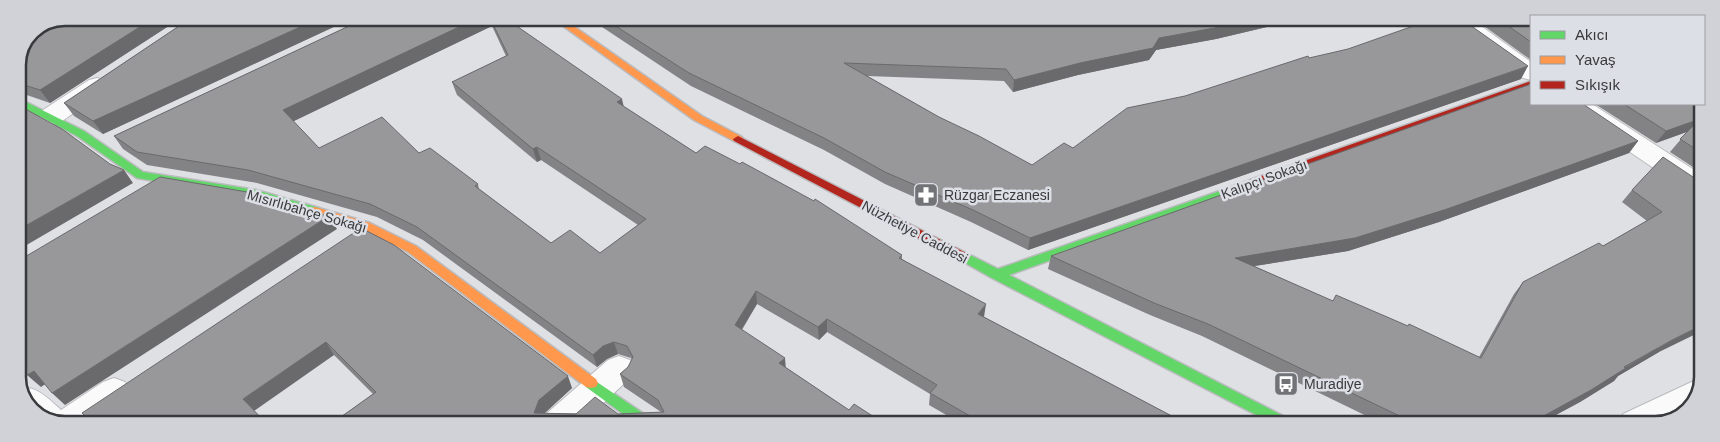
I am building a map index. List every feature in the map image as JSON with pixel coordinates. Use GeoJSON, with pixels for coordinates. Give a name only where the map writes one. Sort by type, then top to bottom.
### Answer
{"type":"FeatureCollection","features":[{"type":"Feature","properties":{"kind":"street","name":"Nüzhetiye Caddesi"},"geometry":{"type":"LineString","coordinates":[[568,26],[698,118],[996,275],[1270,416]]}},
{"type":"Feature","properties":{"kind":"street"},"geometry":{"type":"LineString","coordinates":[[1466,26],[1530,72]]}},
{"type":"Feature","properties":{"kind":"street"},"geometry":{"type":"LineString","coordinates":[[52,116],[114,74]]}},
{"type":"Feature","properties":{"kind":"street","name":"Kalıpçı Sokağı"},"geometry":{"type":"LineString","coordinates":[[996,275],[1530,84]]}},
{"type":"Feature","properties":{"kind":"street","name":"Mısırlıbahçe Sokağı"},"geometry":{"type":"LineString","coordinates":[[26,105],[52,116],[102,148],[126,169],[141,175],[162,180],[256,194],[366,226],[412,249],[573,368],[608,379],[641,416]]}},
{"type":"Feature","properties":{"kind":"street"},"geometry":{"type":"LineString","coordinates":[[1578,105],[1694,183]]}},
{"type":"Feature","properties":{"kind":"street"},"geometry":{"type":"LineString","coordinates":[[102,148],[128,135]]}},
{"type":"Feature","properties":{"kind":"street"},"geometry":{"type":"LineString","coordinates":[[128,200],[162,180]]}},
{"type":"Feature","properties":{"kind":"street"},"geometry":{"type":"LineString","coordinates":[[333,248],[366,226]]}},
{"type":"Feature","properties":{"kind":"street"},"geometry":{"type":"LineString","coordinates":[[567,416],[608,379]]}},
{"type":"Feature","properties":{"kind":"street"},"geometry":{"type":"LineString","coordinates":[[79,416],[134,380]]}},
{"type":"Feature","properties":{"kind":"street"},"geometry":{"type":"LineString","coordinates":[[1651,416],[1687,397]]}},
{"type":"Feature","properties":{"kind":"building"},"geometry":{"type":"Polygon","coordinates":[[[65,26],[141,26],[40,90],[26,86],[27,58],[33,44],[50,29],[65,26]]]}},
{"type":"Feature","properties":{"kind":"building"},"geometry":{"type":"Polygon","coordinates":[[[179,26],[302,26],[93,121],[64,103],[179,26]]]}},
{"type":"Feature","properties":{"kind":"building"},"geometry":{"type":"Polygon","coordinates":[[[349,26],[461,26],[283,110],[319,148],[382,117],[419,153],[430,148],[478,184],[475,186],[551,243],[570,230],[600,253],[646,219],[537,147],[533,149],[452,82],[508,55],[494,26],[517,26],[622,99],[617,102],[696,153],[705,146],[740,164],[742,162],[814,201],[815,199],[902,255],[899,258],[986,304],[978,314],[1172,416],[970,416],[930,393],[937,385],[827,319],[818,327],[756,291],[735,325],[785,358],[779,363],[849,410],[854,404],[873,416],[342,416],[376,392],[326,342],[243,399],[259,416],[85,416],[82,413],[361,228],[394,245],[568,376],[539,400],[534,413],[576,414],[595,397],[618,414],[664,412],[658,400],[620,374],[628,367],[633,357],[627,346],[614,342],[603,346],[593,355],[417,227],[370,204],[248,170],[137,152],[114,136],[349,26]]]}},
{"type":"Feature","properties":{"kind":"building"},"geometry":{"type":"Polygon","coordinates":[[[616,26],[1224,26],[1159,38],[1153,48],[1080,63],[1014,80],[1006,69],[844,63],[939,117],[1032,165],[1064,143],[1073,148],[1127,108],[1185,96],[1308,56],[1309,58],[1348,49],[1413,26],[1471,26],[1528,66],[1030,238],[973,210],[885,172],[824,138],[689,73],[616,26]]]}},
{"type":"Feature","properties":{"kind":"building"},"geometry":{"type":"Polygon","coordinates":[[[1508,26],[1530,26],[1530,41],[1508,26]]]}},
{"type":"Feature","properties":{"kind":"building"},"geometry":{"type":"Polygon","coordinates":[[[1530,84],[1530,105],[1584,105],[1638,141],[1447,209],[1355,238],[1235,258],[1333,301],[1336,295],[1408,326],[1409,324],[1481,358],[1523,282],[1599,243],[1603,246],[1662,212],[1632,190],[1663,157],[1694,178],[1694,329],[1624,367],[1626,368],[1591,390],[1544,416],[1400,416],[1208,324],[1154,303],[1051,256],[1530,84]]]}},
{"type":"Feature","properties":{"kind":"building"},"geometry":{"type":"Polygon","coordinates":[[[1626,105],[1694,105],[1694,121],[1666,131],[1626,105]]]}},
{"type":"Feature","properties":{"kind":"building"},"geometry":{"type":"Polygon","coordinates":[[[26,109],[62,129],[110,164],[124,170],[26,225],[26,109]]]}},
{"type":"Feature","properties":{"kind":"building"},"geometry":{"type":"Polygon","coordinates":[[[1694,125],[1694,148],[1680,139],[1694,125]]]}},
{"type":"Feature","properties":{"kind":"building"},"geometry":{"type":"Polygon","coordinates":[[[160,177],[247,192],[329,216],[52,393],[34,371],[26,374],[26,256],[160,177]]]}},
{"type":"Feature","properties":{"kind":"traffic: fast"},"geometry":{"type":"LineString","coordinates":[[26,105],[80,133],[141,175],[256,194],[315,211]]}},
{"type":"Feature","properties":{"kind":"traffic: fast"},"geometry":{"type":"LineString","coordinates":[[996,275],[1254,183]]}},
{"type":"Feature","properties":{"kind":"traffic: fast"},"geometry":{"type":"LineString","coordinates":[[964,257],[1271,416]]}},
{"type":"Feature","properties":{"kind":"traffic: fast"},"geometry":{"type":"LineString","coordinates":[[591,383],[637,416]]}},
{"type":"Feature","properties":{"kind":"traffic: slow"},"geometry":{"type":"LineString","coordinates":[[567,26],[698,118],[738,139]]}},
{"type":"Feature","properties":{"kind":"traffic: slow"},"geometry":{"type":"LineString","coordinates":[[315,211],[366,226],[412,249],[591,383]]}},
{"type":"Feature","properties":{"kind":"traffic: jam"},"geometry":{"type":"LineString","coordinates":[[1254,183],[1530,84]]}},
{"type":"Feature","properties":{"kind":"traffic: jam"},"geometry":{"type":"LineString","coordinates":[[738,139],[964,257]]}},
{"type":"Feature","properties":{"kind":"place","name":"Rüzgar Eczanesi"},"geometry":{"type":"Point","coordinates":[926,195]}},
{"type":"Feature","properties":{"kind":"place","name":"Muradiye"},"geometry":{"type":"Point","coordinates":[1286,384]}}]}
